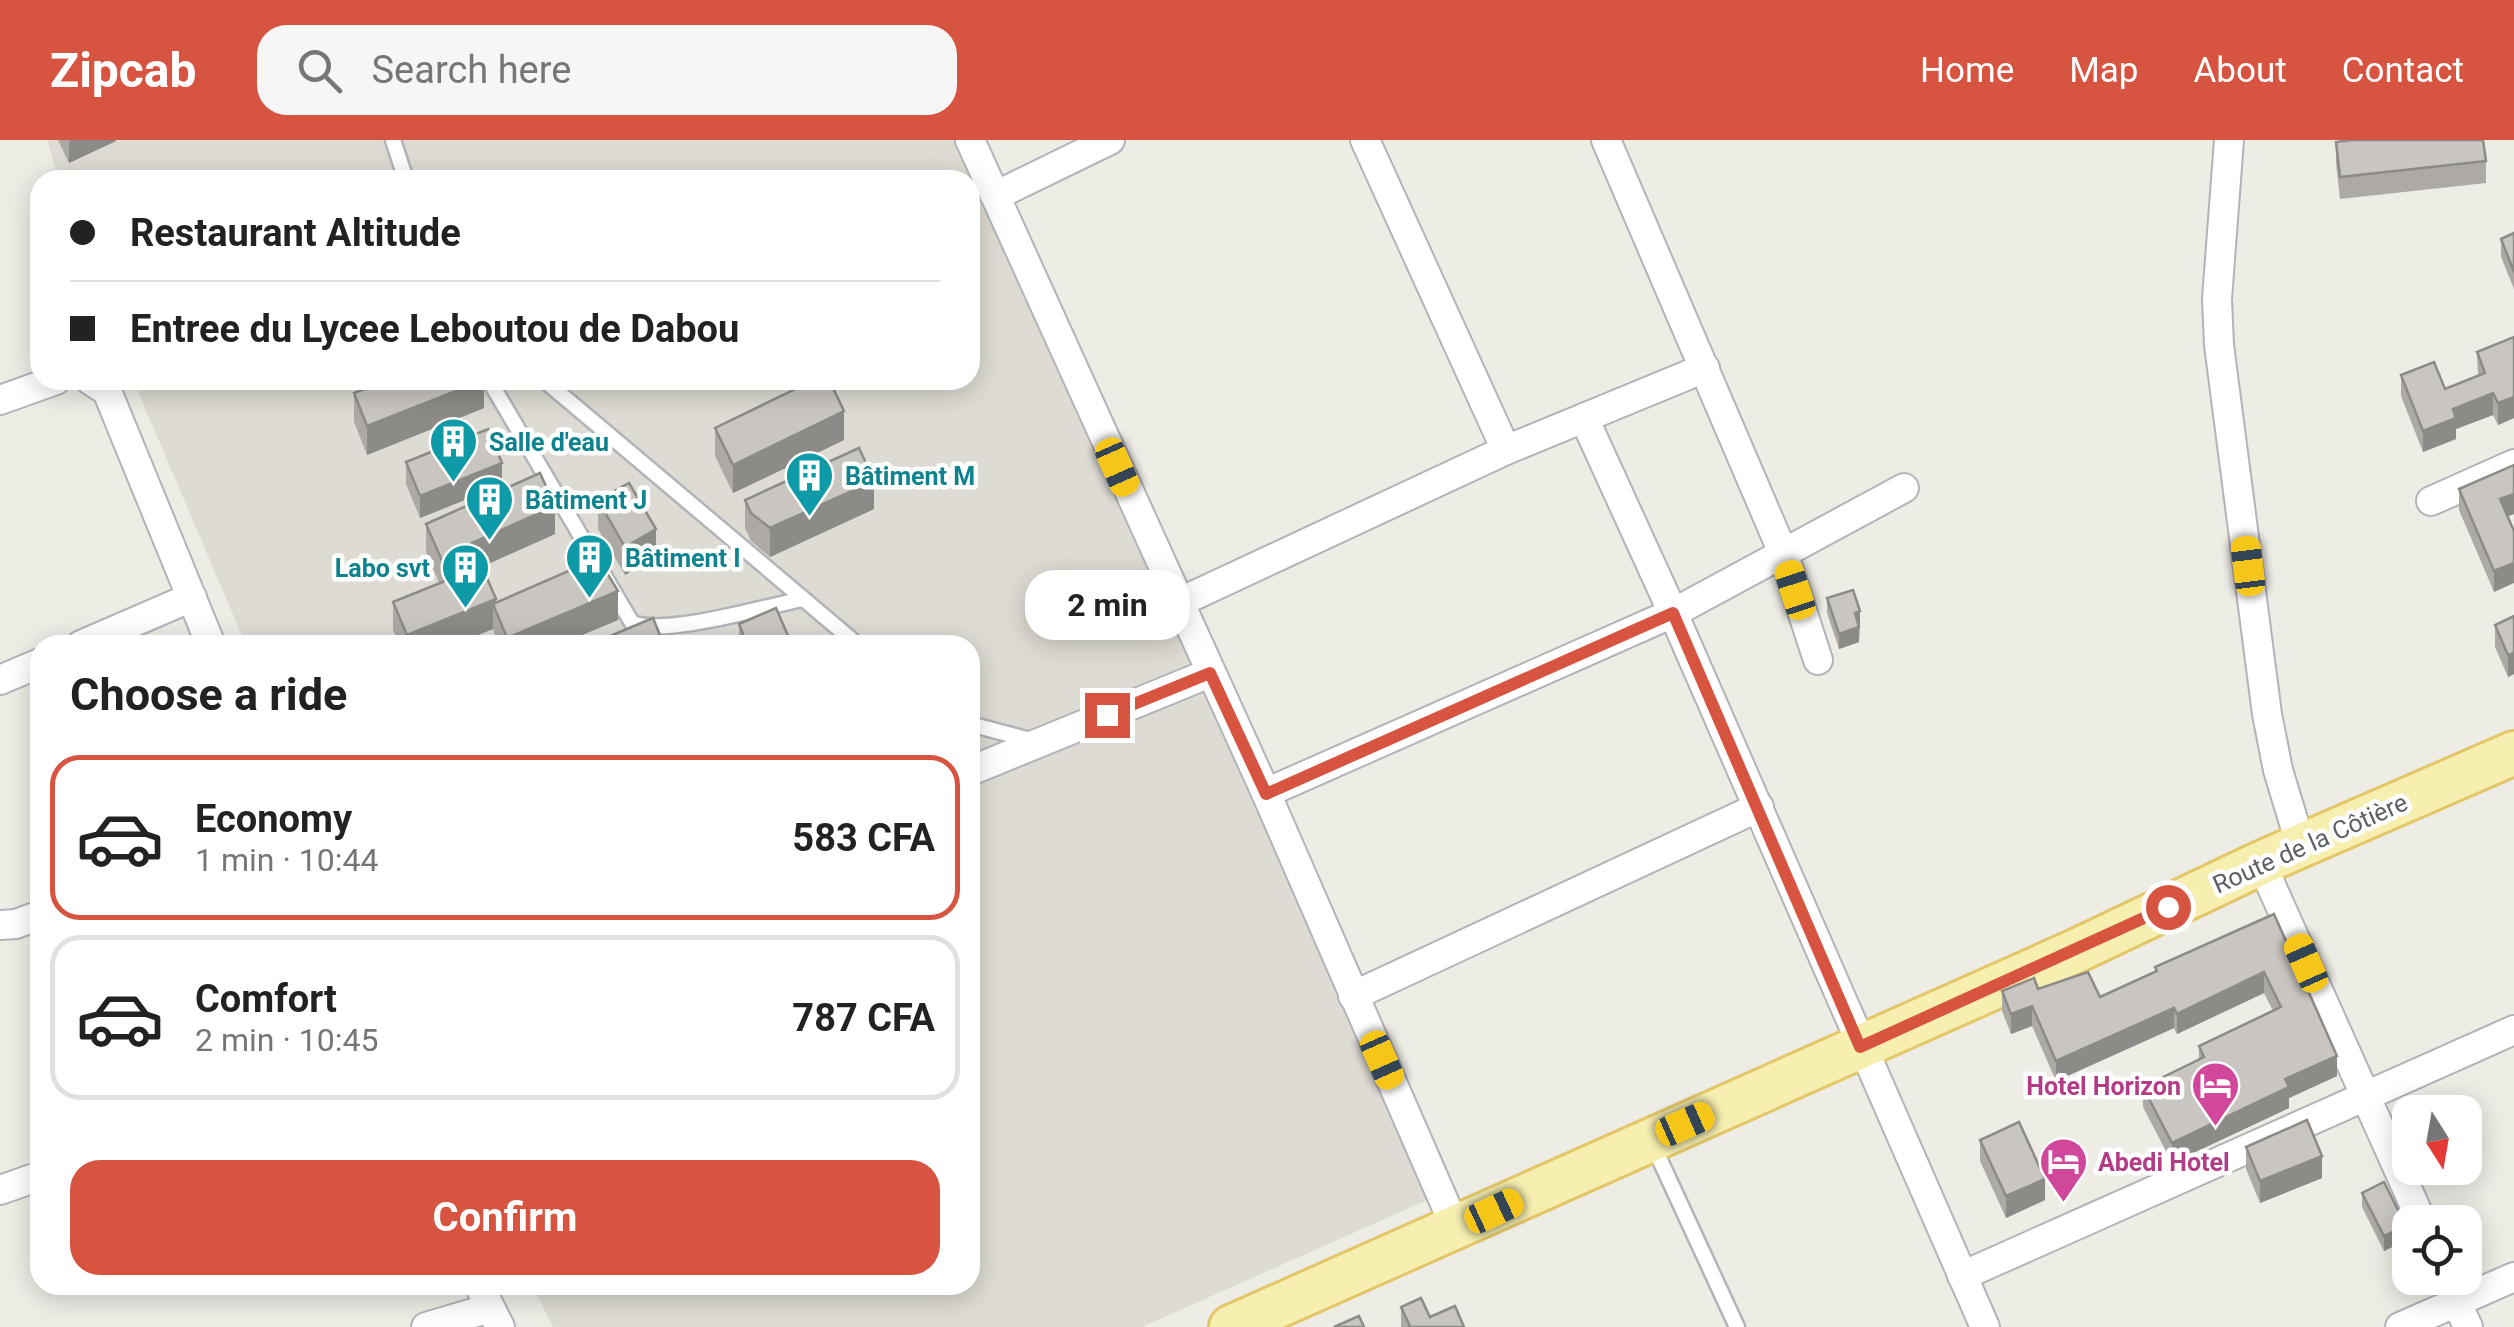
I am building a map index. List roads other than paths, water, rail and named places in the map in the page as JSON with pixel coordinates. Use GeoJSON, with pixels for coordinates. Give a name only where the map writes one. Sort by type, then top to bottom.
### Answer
{"type":"FeatureCollection","features":[{"type":"Feature","properties":{"kind":"main road","name":"Route de la Côtière"},"geometry":{"type":"LineString","coordinates":[[1231,1327],[2514,753]]}},
{"type":"Feature","properties":{"kind":"street"},"geometry":{"type":"LineString","coordinates":[[970,140],[1266,794],[1456,1228]]}},
{"type":"Feature","properties":{"kind":"street"},"geometry":{"type":"LineString","coordinates":[[995,196],[1110,140]]}},
{"type":"Feature","properties":{"kind":"street"},"geometry":{"type":"LineString","coordinates":[[1366,140],[1506,450]]}},
{"type":"Feature","properties":{"kind":"street"},"geometry":{"type":"LineString","coordinates":[[1606,140],[1784,555],[1818,660]]}},
{"type":"Feature","properties":{"kind":"street"},"geometry":{"type":"LineString","coordinates":[[2229,140],[2217,298],[2218,345],[2267,714],[2278,770],[2301,846]]}},
{"type":"Feature","properties":{"kind":"street"},"geometry":{"type":"LineString","coordinates":[[1178,603],[1506,450],[1705,368]]}},
{"type":"Feature","properties":{"kind":"street"},"geometry":{"type":"LineString","coordinates":[[0,400],[30,389]]}},
{"type":"Feature","properties":{"kind":"street"},"geometry":{"type":"LineString","coordinates":[[105,390],[207,635]]}},
{"type":"Feature","properties":{"kind":"street"},"geometry":{"type":"LineString","coordinates":[[1584,418],[1985,1327]]}},
{"type":"Feature","properties":{"kind":"street"},"geometry":{"type":"LineString","coordinates":[[2431,501],[2514,464]]}},
{"type":"Feature","properties":{"kind":"street"},"geometry":{"type":"LineString","coordinates":[[1266,794],[1673,613],[1904,488]]}},
{"type":"Feature","properties":{"kind":"street"},"geometry":{"type":"LineString","coordinates":[[104,635],[192,597]]}},
{"type":"Feature","properties":{"kind":"street"},"geometry":{"type":"LineString","coordinates":[[0,680],[30,667]]}},
{"type":"Feature","properties":{"kind":"street"},"geometry":{"type":"LineString","coordinates":[[980,767],[1210,673]]}},
{"type":"Feature","properties":{"kind":"street"},"geometry":{"type":"LineString","coordinates":[[1353,996],[1758,807]]}},
{"type":"Feature","properties":{"kind":"street"},"geometry":{"type":"LineString","coordinates":[[2261,863],[2414,1205]]}},
{"type":"Feature","properties":{"kind":"street"},"geometry":{"type":"LineString","coordinates":[[0,925],[30,919]]}},
{"type":"Feature","properties":{"kind":"street"},"geometry":{"type":"LineString","coordinates":[[1962,1276],[2514,1030]]}},
{"type":"Feature","properties":{"kind":"street"},"geometry":{"type":"LineString","coordinates":[[0,1190],[30,1180]]}},
{"type":"Feature","properties":{"kind":"street"},"geometry":{"type":"LineString","coordinates":[[2400,1327],[2514,1276]]}},
{"type":"Feature","properties":{"kind":"street"},"geometry":{"type":"LineString","coordinates":[[426,1327],[489,1306]]}},
{"type":"Feature","properties":{"kind":"lane"},"geometry":{"type":"LineString","coordinates":[[393,140],[403,170]]}},
{"type":"Feature","properties":{"kind":"lane"},"geometry":{"type":"LineString","coordinates":[[495,390],[632,624],[644,628],[672,626],[803,599]]}},
{"type":"Feature","properties":{"kind":"lane"},"geometry":{"type":"LineString","coordinates":[[556,390],[846,635]]}},
{"type":"Feature","properties":{"kind":"lane"},"geometry":{"type":"LineString","coordinates":[[980,727],[1039,742]]}},
{"type":"Feature","properties":{"kind":"lane"},"geometry":{"type":"LineString","coordinates":[[1650,1140],[1737,1327]]}},
{"type":"Feature","properties":{"kind":"place","name":"Salle d'eau"},"geometry":{"type":"Point","coordinates":[454,484]}},
{"type":"Feature","properties":{"kind":"place","name":"Bâtiment M"},"geometry":{"type":"Point","coordinates":[810,518]}},
{"type":"Feature","properties":{"kind":"place","name":"Bâtiment J"},"geometry":{"type":"Point","coordinates":[490,542]}},
{"type":"Feature","properties":{"kind":"place","name":"Bâtiment I"},"geometry":{"type":"Point","coordinates":[590,600]}},
{"type":"Feature","properties":{"kind":"place","name":"Labo svt"},"geometry":{"type":"Point","coordinates":[465,610]}},
{"type":"Feature","properties":{"kind":"place","name":"Hotel Horizon"},"geometry":{"type":"Point","coordinates":[2216,1128]}},
{"type":"Feature","properties":{"kind":"place","name":"Abedi Hotel"},"geometry":{"type":"Point","coordinates":[2063,1204]}}]}
